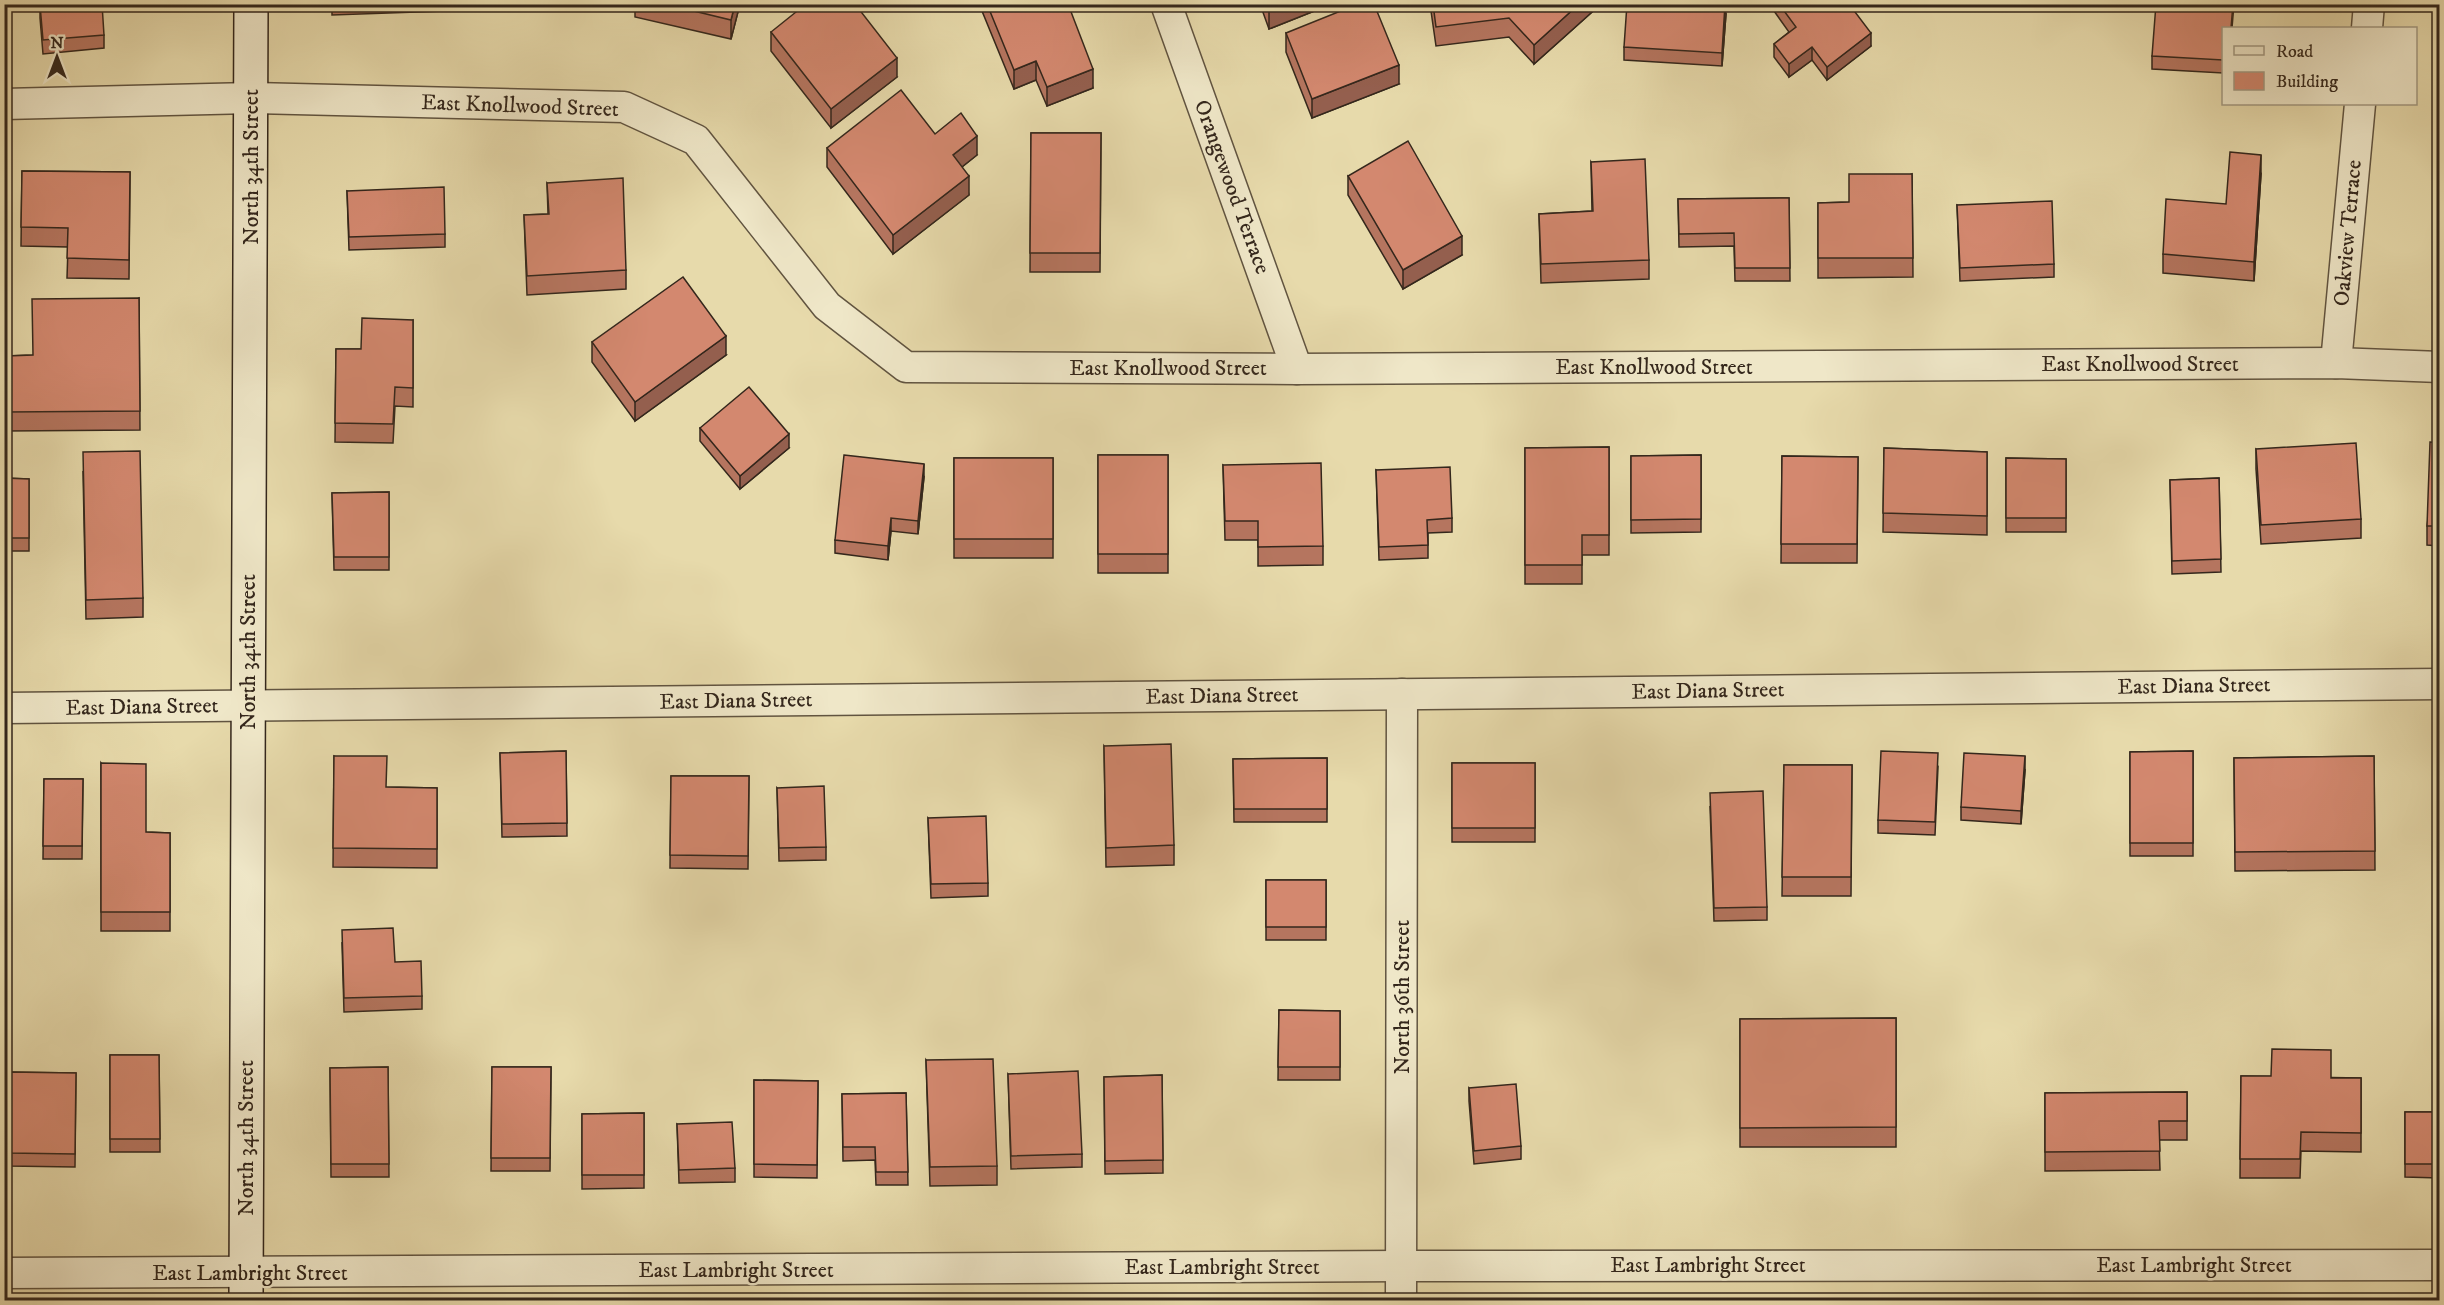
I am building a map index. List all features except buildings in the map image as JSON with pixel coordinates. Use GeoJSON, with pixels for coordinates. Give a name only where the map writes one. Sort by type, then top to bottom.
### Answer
{"type":"FeatureCollection","features":[{"type":"Feature","properties":{"kind":"street","name":"North 34th Street"},"geometry":{"type":"LineString","coordinates":[[246,1287],[251,4]]}},
{"type":"Feature","properties":{"kind":"street","name":"Orangewood Terrace"},"geometry":{"type":"LineString","coordinates":[[1166,4],[1297,369]]}},
{"type":"Feature","properties":{"kind":"street"},"geometry":{"type":"LineString","coordinates":[[2367,27],[2369,4]]}},
{"type":"Feature","properties":{"kind":"street","name":"East Knollwood Street"},"geometry":{"type":"LineString","coordinates":[[4,104],[251,98],[624,107],[696,140],[827,306],[906,367],[1297,369],[2336,363],[2439,367]]}},
{"type":"Feature","properties":{"kind":"street","name":"Oakview Terrace"},"geometry":{"type":"LineString","coordinates":[[2336,363],[2360,105]]}},
{"type":"Feature","properties":{"kind":"street","name":"East Diana Street"},"geometry":{"type":"LineString","coordinates":[[4,708],[2439,684]]}},
{"type":"Feature","properties":{"kind":"street","name":"North 36th Street"},"geometry":{"type":"LineString","coordinates":[[1401,1300],[1402,694]]}},
{"type":"Feature","properties":{"kind":"street","name":"East Lambright Street"},"geometry":{"type":"LineString","coordinates":[[4,1273],[246,1287],[1401,1266],[2439,1265]]}}]}
